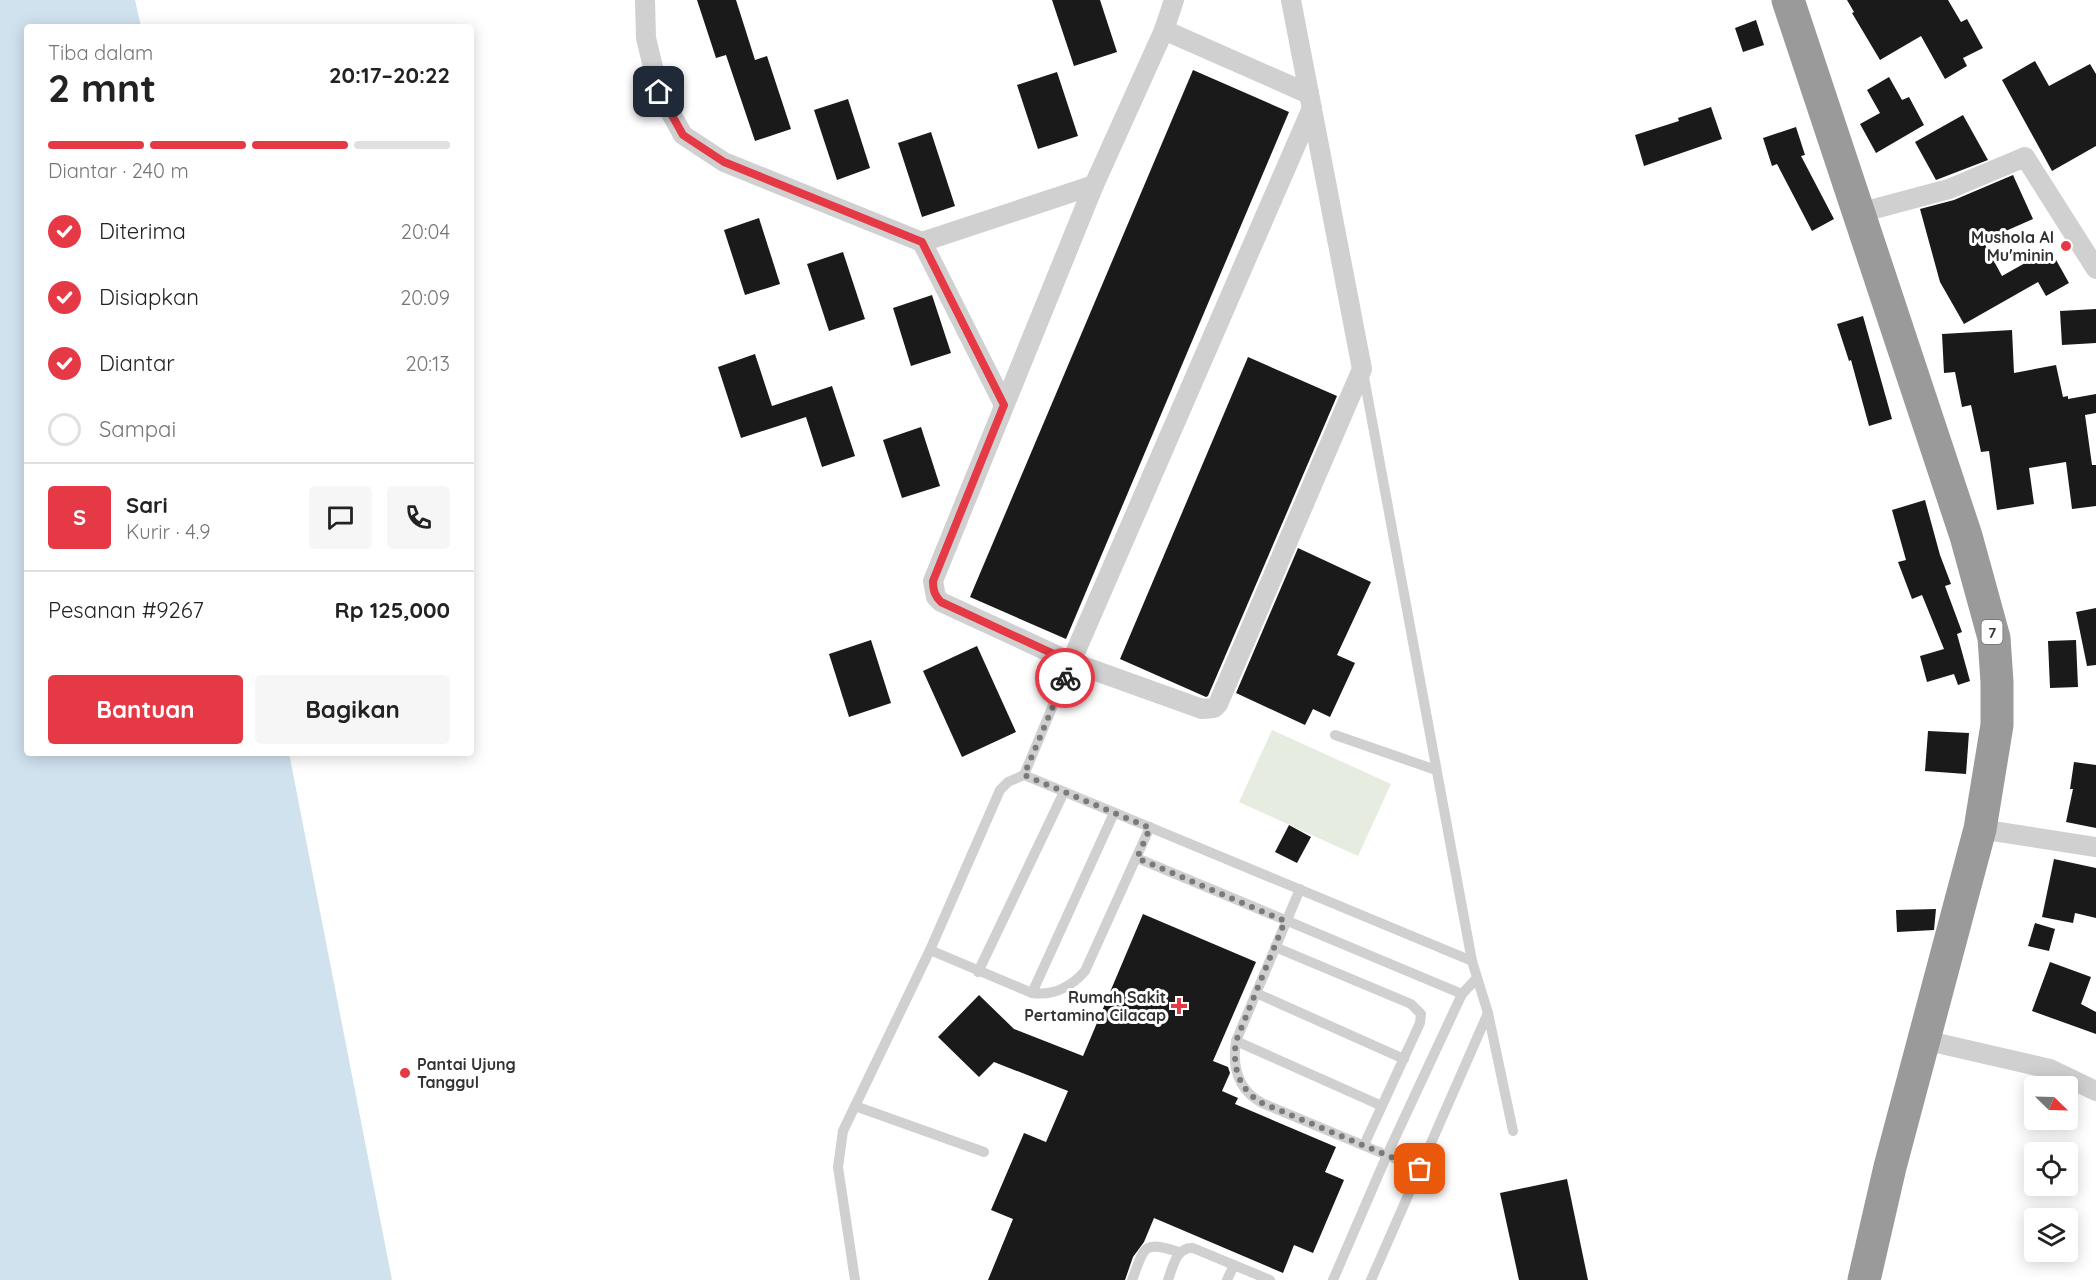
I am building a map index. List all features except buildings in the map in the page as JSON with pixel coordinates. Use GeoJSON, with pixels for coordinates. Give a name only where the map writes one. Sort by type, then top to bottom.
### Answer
{"type":"FeatureCollection","features":[{"type":"Feature","properties":{"kind":"highway","name":"7"},"geometry":{"type":"LineString","coordinates":[[1788,0],[1966,536],[1994,638],[1997,725],[1980,829],[1890,1167],[1864,1280]]}},
{"type":"Feature","properties":{"kind":"street"},"geometry":{"type":"LineString","coordinates":[[645,0],[646,38],[659,92],[683,135],[724,162],[922,242],[1094,185]]}},
{"type":"Feature","properties":{"kind":"street"},"geometry":{"type":"LineString","coordinates":[[1174,0],[1164,30],[1094,185],[933,581],[933,589],[941,602],[1071,662],[1202,709],[1214,708],[1218,704],[1362,369],[1291,0]]}},
{"type":"Feature","properties":{"kind":"street"},"geometry":{"type":"LineString","coordinates":[[1164,30],[1310,101]]}},
{"type":"Feature","properties":{"kind":"street"},"geometry":{"type":"LineString","coordinates":[[1071,662],[1310,101]]}},
{"type":"Feature","properties":{"kind":"street"},"geometry":{"type":"LineString","coordinates":[[1859,213],[1960,186],[2021,156],[2025,157],[2093,258]]}},
{"type":"Feature","properties":{"kind":"street"},"geometry":{"type":"LineString","coordinates":[[922,242],[1004,405]]}},
{"type":"Feature","properties":{"kind":"street"},"geometry":{"type":"LineString","coordinates":[[1980,829],[2096,847]]}},
{"type":"Feature","properties":{"kind":"street"},"geometry":{"type":"LineString","coordinates":[[1924,1040],[2050,1069],[2096,1091]]}},
{"type":"Feature","properties":{"kind":"lane"},"geometry":{"type":"LineString","coordinates":[[1362,369],[1472,961],[1488,1013],[1512,1131]]}},
{"type":"Feature","properties":{"kind":"lane"},"geometry":{"type":"LineString","coordinates":[[855,1280],[838,1167],[843,1131],[930,950],[1000,790],[1008,782],[1024,775],[1071,662]]}},
{"type":"Feature","properties":{"kind":"lane"},"geometry":{"type":"LineString","coordinates":[[1335,735],[1436,770]]}},
{"type":"Feature","properties":{"kind":"lane"},"geometry":{"type":"LineString","coordinates":[[1024,775],[1472,961]]}},
{"type":"Feature","properties":{"kind":"lane"},"geometry":{"type":"LineString","coordinates":[[978,972],[1064,792]]}},
{"type":"Feature","properties":{"kind":"lane"},"geometry":{"type":"LineString","coordinates":[[1032,993],[1114,813]]}},
{"type":"Feature","properties":{"kind":"lane"},"geometry":{"type":"LineString","coordinates":[[930,950],[1032,993],[1049,994],[1069,986],[1085,971],[1150,828]]}},
{"type":"Feature","properties":{"kind":"lane"},"geometry":{"type":"LineString","coordinates":[[1137,858],[1462,994]]}},
{"type":"Feature","properties":{"kind":"lane"},"geometry":{"type":"LineString","coordinates":[[1300,889],[1236,1041],[1234,1053],[1244,1090],[1250,1096],[1420,1169]]}},
{"type":"Feature","properties":{"kind":"lane"},"geometry":{"type":"LineString","coordinates":[[1275,947],[1416,1008],[1421,1014],[1420,1023],[1364,1145]]}},
{"type":"Feature","properties":{"kind":"lane"},"geometry":{"type":"LineString","coordinates":[[1333,1280],[1387,1155],[1462,994],[1477,978]]}},
{"type":"Feature","properties":{"kind":"lane"},"geometry":{"type":"LineString","coordinates":[[1256,993],[1404,1059]]}},
{"type":"Feature","properties":{"kind":"lane"},"geometry":{"type":"LineString","coordinates":[[1371,1280],[1488,1013]]}},
{"type":"Feature","properties":{"kind":"lane"},"geometry":{"type":"LineString","coordinates":[[1236,1041],[1382,1106]]}},
{"type":"Feature","properties":{"kind":"lane"},"geometry":{"type":"LineString","coordinates":[[855,1106],[984,1152]]}},
{"type":"Feature","properties":{"kind":"lane"},"geometry":{"type":"LineString","coordinates":[[1132,1280],[1144,1251],[1150,1246],[1158,1245],[1179,1252]]}},
{"type":"Feature","properties":{"kind":"lane"},"geometry":{"type":"LineString","coordinates":[[1167,1280],[1179,1252],[1186,1248],[1193,1248],[1270,1280]]}},
{"type":"Feature","properties":{"kind":"lane"},"geometry":{"type":"LineString","coordinates":[[1227,1280],[1234,1265]]}},
{"type":"Feature","properties":{"kind":"shaded area"},"geometry":{"type":"Polygon","coordinates":[[[1272,730],[1391,784],[1358,856],[1239,802],[1272,730]]]}},
{"type":"Feature","properties":{"kind":"water"},"geometry":{"type":"Polygon","coordinates":[[[0,0],[135,0],[140,24],[24,24],[24,756],[290,756],[392,1280],[0,1280],[0,0]]]}},
{"type":"Feature","properties":{"kind":"way so far"},"geometry":{"type":"LineString","coordinates":[[1065,678],[1024,775],[1150,828],[1137,858],[1285,921],[1236,1041],[1234,1053],[1244,1090],[1262,1103],[1420,1169]]}},
{"type":"Feature","properties":{"kind":"place","name":"Mushola Al Mu'minin"},"geometry":{"type":"Point","coordinates":[2066,246]}},
{"type":"Feature","properties":{"kind":"place","name":"Rumah Sakit Pertamina Cilacap"},"geometry":{"type":"Point","coordinates":[1179,1006]}},
{"type":"Feature","properties":{"kind":"place","name":"Pantai Ujung Tanggul"},"geometry":{"type":"Point","coordinates":[405,1073]}},
{"type":"Feature","properties":{"kind":"route"},"geometry":{"type":"LineString","coordinates":[[659,92],[683,135],[724,162],[922,242],[1004,405],[933,581],[933,589],[941,602],[1071,662],[1065,678]]}}]}
